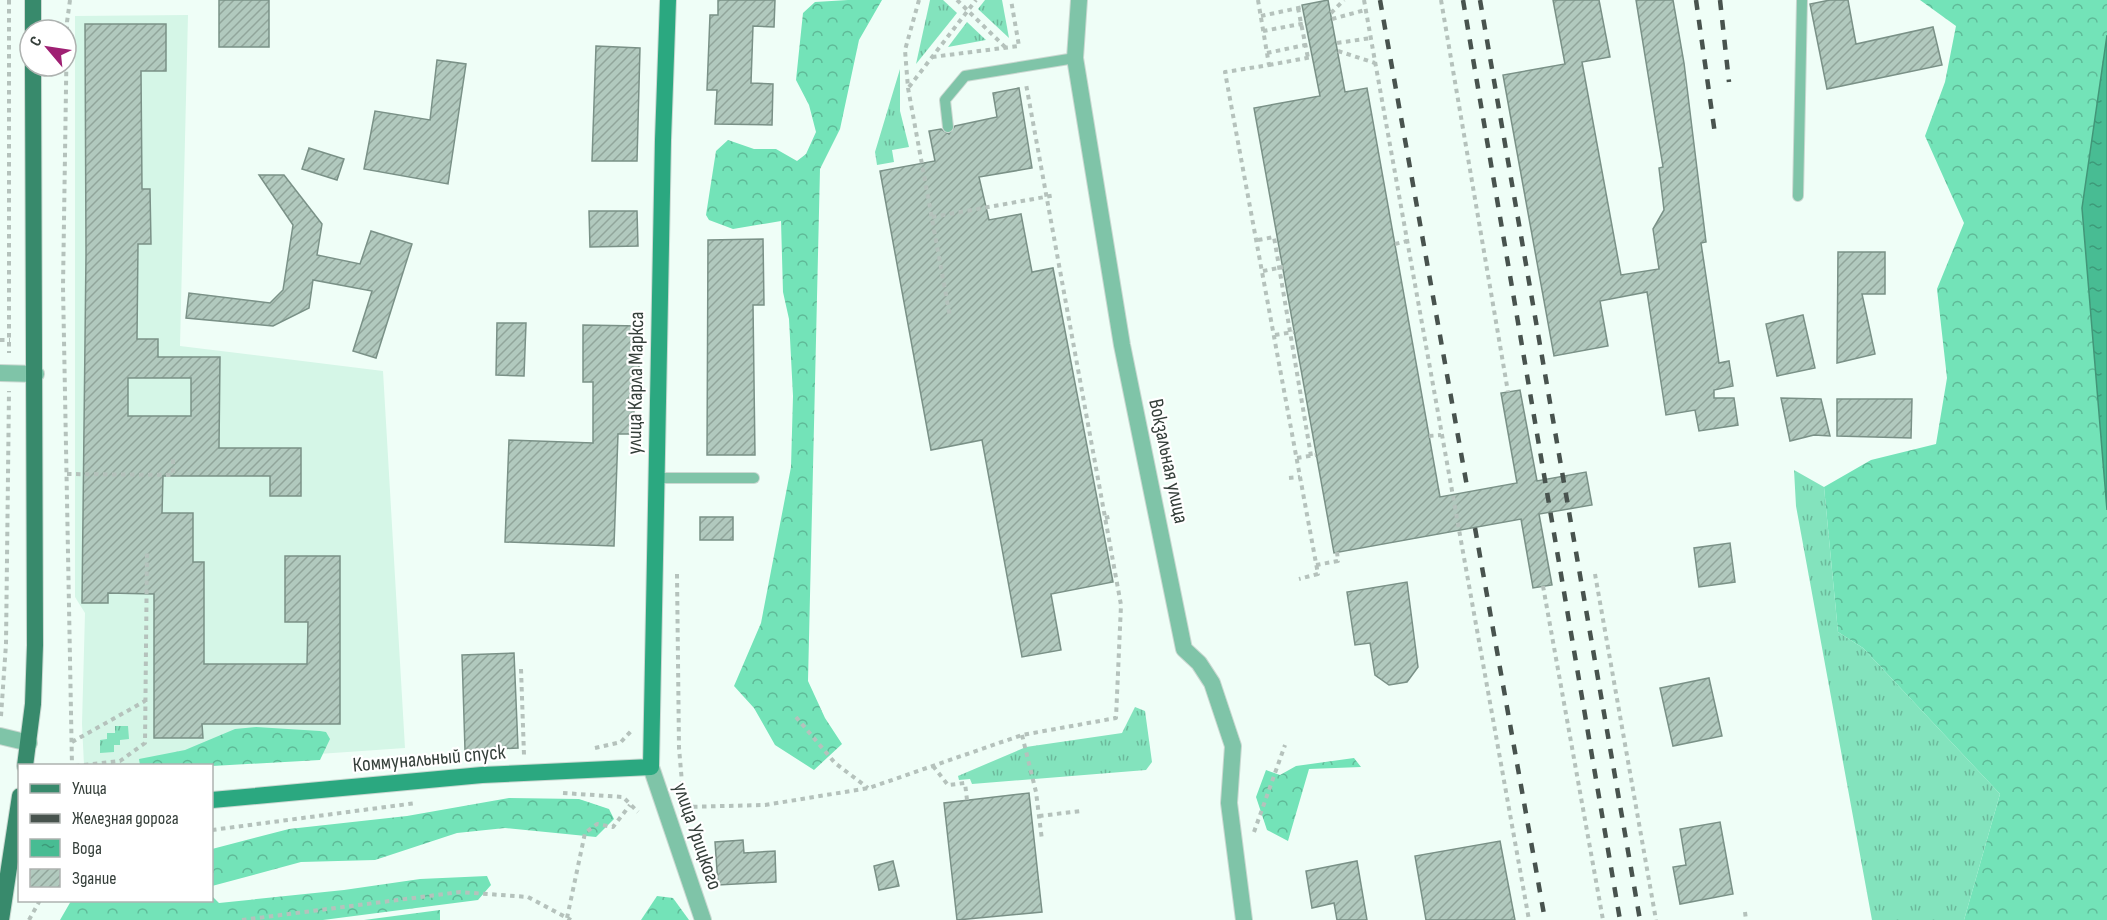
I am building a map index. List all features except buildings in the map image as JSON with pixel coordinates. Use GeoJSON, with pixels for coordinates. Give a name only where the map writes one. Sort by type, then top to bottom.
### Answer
{"type":"FeatureCollection","features":[{"type":"Feature","properties":{"kind":"main road"},"geometry":{"type":"LineString","coordinates":[[33,0],[33,18]]}},
{"type":"Feature","properties":{"kind":"main road","name":"улица Карла Маркса"},"geometry":{"type":"LineString","coordinates":[[651,767],[655,478],[668,0]]}},
{"type":"Feature","properties":{"kind":"main road"},"geometry":{"type":"LineString","coordinates":[[25,764],[29,743],[35,645],[36,374],[33,78]]}},
{"type":"Feature","properties":{"kind":"main road","name":"Коммунальный спуск"},"geometry":{"type":"LineString","coordinates":[[213,800],[482,775],[651,767]]}},
{"type":"Feature","properties":{"kind":"main road"},"geometry":{"type":"LineString","coordinates":[[1,920],[17,828]]}},
{"type":"Feature","properties":{"kind":"street","name":"Вокзальная улица"},"geometry":{"type":"LineString","coordinates":[[1079,0],[1075,58],[1122,345],[1184,649],[1198,663],[1212,683],[1233,746],[1229,803],[1245,920]]}},
{"type":"Feature","properties":{"kind":"street"},"geometry":{"type":"LineString","coordinates":[[0,373],[36,374]]}},
{"type":"Feature","properties":{"kind":"street"},"geometry":{"type":"LineString","coordinates":[[0,736],[29,743]]}},
{"type":"Feature","properties":{"kind":"street","name":"улица Урицкого"},"geometry":{"type":"LineString","coordinates":[[651,767],[703,920]]}},
{"type":"Feature","properties":{"kind":"lane"},"geometry":{"type":"LineString","coordinates":[[1798,196],[1802,0]]}},
{"type":"Feature","properties":{"kind":"lane"},"geometry":{"type":"LineString","coordinates":[[948,127],[945,100],[964,76],[1075,58]]}},
{"type":"Feature","properties":{"kind":"lane"},"geometry":{"type":"LineString","coordinates":[[655,478],[754,478]]}},
{"type":"Feature","properties":{"kind":"path"},"geometry":{"type":"LineString","coordinates":[[70,0],[67,22],[63,287],[73,764]]}},
{"type":"Feature","properties":{"kind":"path"},"geometry":{"type":"LineString","coordinates":[[919,0],[905,50],[908,88],[950,317]]}},
{"type":"Feature","properties":{"kind":"path"},"geometry":{"type":"LineString","coordinates":[[957,0],[1006,48]]}},
{"type":"Feature","properties":{"kind":"path"},"geometry":{"type":"LineString","coordinates":[[908,88],[976,0]]}},
{"type":"Feature","properties":{"kind":"path"},"geometry":{"type":"LineString","coordinates":[[684,807],[765,805],[869,788],[1023,735],[1116,718],[1121,605],[1011,0]]}},
{"type":"Feature","properties":{"kind":"path"},"geometry":{"type":"LineString","coordinates":[[1258,0],[1269,65]]}},
{"type":"Feature","properties":{"kind":"path"},"geometry":{"type":"LineString","coordinates":[[1331,13],[1344,0]]}},
{"type":"Feature","properties":{"kind":"path"},"geometry":{"type":"LineString","coordinates":[[1364,0],[1529,920]]}},
{"type":"Feature","properties":{"kind":"path"},"geometry":{"type":"LineString","coordinates":[[1441,0],[1508,392]]}},
{"type":"Feature","properties":{"kind":"path"},"geometry":{"type":"LineString","coordinates":[[1332,19],[1365,10]]}},
{"type":"Feature","properties":{"kind":"path"},"geometry":{"type":"LineString","coordinates":[[1261,16],[1303,19]]}},
{"type":"Feature","properties":{"kind":"path"},"geometry":{"type":"LineString","coordinates":[[1263,31],[1303,19]]}},
{"type":"Feature","properties":{"kind":"path"},"geometry":{"type":"LineString","coordinates":[[1303,19],[1308,48]]}},
{"type":"Feature","properties":{"kind":"path"},"geometry":{"type":"LineString","coordinates":[[1336,43],[1371,38]]}},
{"type":"Feature","properties":{"kind":"path"},"geometry":{"type":"LineString","coordinates":[[932,57],[1019,46]]}},
{"type":"Feature","properties":{"kind":"path"},"geometry":{"type":"LineString","coordinates":[[1267,53],[1308,48]]}},
{"type":"Feature","properties":{"kind":"path"},"geometry":{"type":"LineString","coordinates":[[1299,579],[1318,574],[1258,240],[1225,72],[1269,65],[1308,48]]}},
{"type":"Feature","properties":{"kind":"path"},"geometry":{"type":"LineString","coordinates":[[1338,51],[1375,63]]}},
{"type":"Feature","properties":{"kind":"path"},"geometry":{"type":"LineString","coordinates":[[1234,158],[1241,157]]}},
{"type":"Feature","properties":{"kind":"path"},"geometry":{"type":"LineString","coordinates":[[932,218],[1056,195]]}},
{"type":"Feature","properties":{"kind":"path"},"geometry":{"type":"LineString","coordinates":[[1258,240],[1274,237],[1293,332],[1314,456],[1297,458]]}},
{"type":"Feature","properties":{"kind":"path"},"geometry":{"type":"LineString","coordinates":[[1395,244],[1407,241]]}},
{"type":"Feature","properties":{"kind":"path"},"geometry":{"type":"LineString","coordinates":[[1263,271],[1281,267]]}},
{"type":"Feature","properties":{"kind":"path"},"geometry":{"type":"LineString","coordinates":[[1275,335],[1293,332]]}},
{"type":"Feature","properties":{"kind":"path"},"geometry":{"type":"LineString","coordinates":[[0,340],[10,340]]}},
{"type":"Feature","properties":{"kind":"path"},"geometry":{"type":"LineString","coordinates":[[1429,436],[1441,435]]}},
{"type":"Feature","properties":{"kind":"path"},"geometry":{"type":"LineString","coordinates":[[67,474],[173,475],[173,458]]}},
{"type":"Feature","properties":{"kind":"path"},"geometry":{"type":"LineString","coordinates":[[1289,478],[1300,477]]}},
{"type":"Feature","properties":{"kind":"path"},"geometry":{"type":"LineString","coordinates":[[1105,518],[1113,516]]}},
{"type":"Feature","properties":{"kind":"path"},"geometry":{"type":"LineString","coordinates":[[97,764],[121,763],[145,743],[147,552]]}},
{"type":"Feature","properties":{"kind":"path"},"geometry":{"type":"LineString","coordinates":[[1316,565],[1338,561],[1337,552]]}},
{"type":"Feature","properties":{"kind":"path"},"geometry":{"type":"LineString","coordinates":[[1595,574],[1656,920]]}},
{"type":"Feature","properties":{"kind":"path"},"geometry":{"type":"LineString","coordinates":[[1543,586],[1603,920]]}},
{"type":"Feature","properties":{"kind":"path"},"geometry":{"type":"LineString","coordinates":[[0,644],[6,645]]}},
{"type":"Feature","properties":{"kind":"path"},"geometry":{"type":"LineString","coordinates":[[521,669],[524,755]]}},
{"type":"Feature","properties":{"kind":"path"},"geometry":{"type":"LineString","coordinates":[[71,742],[145,701]]}},
{"type":"Feature","properties":{"kind":"path"},"geometry":{"type":"LineString","coordinates":[[796,717],[835,763],[869,788]]}},
{"type":"Feature","properties":{"kind":"path"},"geometry":{"type":"LineString","coordinates":[[587,749],[621,742],[639,723]]}},
{"type":"Feature","properties":{"kind":"path"},"geometry":{"type":"LineString","coordinates":[[1023,735],[1042,840]]}},
{"type":"Feature","properties":{"kind":"path"},"geometry":{"type":"LineString","coordinates":[[1250,843],[1278,770],[1285,745]]}},
{"type":"Feature","properties":{"kind":"path"},"geometry":{"type":"LineString","coordinates":[[513,756],[535,754]]}},
{"type":"Feature","properties":{"kind":"path"},"geometry":{"type":"LineString","coordinates":[[933,766],[948,785],[965,783],[967,800]]}},
{"type":"Feature","properties":{"kind":"path"},"geometry":{"type":"LineString","coordinates":[[556,793],[623,797],[638,812]]}},
{"type":"Feature","properties":{"kind":"path"},"geometry":{"type":"LineString","coordinates":[[213,830],[418,803]]}},
{"type":"Feature","properties":{"kind":"path"},"geometry":{"type":"LineString","coordinates":[[242,920],[459,892],[528,897],[569,919],[585,833],[597,824],[613,827],[630,805]]}},
{"type":"Feature","properties":{"kind":"path"},"geometry":{"type":"LineString","coordinates":[[1039,816],[1081,811]]}},
{"type":"Feature","properties":{"kind":"path"},"geometry":{"type":"LineString","coordinates":[[29,920],[39,902]]}},
{"type":"Feature","properties":{"kind":"path"},"geometry":{"type":"LineString","coordinates":[[1745,912],[1746,920]]}},
{"type":"Feature","properties":{"kind":"shaded area"},"geometry":{"type":"Polygon","coordinates":[[[188,15],[180,346],[383,371],[405,748],[175,764],[84,764],[82,724],[85,613],[75,597],[75,78],[78,78],[78,18],[75,16],[188,15]]]}},
{"type":"Feature","properties":{"kind":"green space"},"geometry":{"type":"Polygon","coordinates":[[[882,0],[859,40],[840,129],[820,169],[808,681],[825,718],[842,744],[814,770],[775,745],[754,708],[734,686],[761,623],[791,467],[793,396],[789,319],[783,292],[781,221],[733,229],[709,220],[706,215],[716,151],[728,140],[754,149],[776,149],[797,161],[806,154],[816,132],[809,105],[796,80],[803,13],[815,2],[882,0]]]}},
{"type":"Feature","properties":{"kind":"green space"},"geometry":{"type":"Polygon","coordinates":[[[930,0],[943,0],[957,13],[916,64],[930,0]]]}},
{"type":"Feature","properties":{"kind":"green space"},"geometry":{"type":"Polygon","coordinates":[[[985,0],[1002,0],[1009,38],[978,9],[985,0]]]}},
{"type":"Feature","properties":{"kind":"green space"},"geometry":{"type":"Polygon","coordinates":[[[1920,0],[2107,0],[2107,35],[2082,208],[2107,510],[2107,920],[1964,920],[2000,794],[1863,648],[1838,632],[1824,487],[1871,460],[1936,444],[1947,378],[1937,289],[1964,223],[1925,136],[1945,82],[1956,26],[1920,0]]]}},
{"type":"Feature","properties":{"kind":"green space"},"geometry":{"type":"Polygon","coordinates":[[[967,22],[986,40],[948,47],[967,22]]]}},
{"type":"Feature","properties":{"kind":"green space"},"geometry":{"type":"Polygon","coordinates":[[[900,69],[900,111],[909,147],[892,150],[894,162],[877,165],[875,152],[900,69]]]}},
{"type":"Feature","properties":{"kind":"green space"},"geometry":{"type":"Polygon","coordinates":[[[1794,470],[1824,487],[1838,632],[1863,648],[2000,794],[1964,920],[1872,920],[1796,506],[1794,470]]]}},
{"type":"Feature","properties":{"kind":"green space"},"geometry":{"type":"Polygon","coordinates":[[[1135,707],[1145,711],[1152,762],[1146,770],[972,784],[970,779],[959,780],[958,776],[1026,747],[1122,733],[1135,707]]]}},
{"type":"Feature","properties":{"kind":"green space"},"geometry":{"type":"Polygon","coordinates":[[[115,726],[128,726],[129,739],[120,740],[120,745],[114,745],[114,752],[100,753],[100,740],[107,739],[107,733],[115,733],[115,726]]]}},
{"type":"Feature","properties":{"kind":"green space"},"geometry":{"type":"Polygon","coordinates":[[[256,727],[320,731],[326,732],[330,739],[320,760],[213,766],[213,764],[140,764],[139,759],[185,750],[235,729],[256,727]]]}},
{"type":"Feature","properties":{"kind":"green space"},"geometry":{"type":"Polygon","coordinates":[[[1354,758],[1361,767],[1309,769],[1288,841],[1267,830],[1256,797],[1266,770],[1280,775],[1296,766],[1354,758]]]}},
{"type":"Feature","properties":{"kind":"green space"},"geometry":{"type":"Polygon","coordinates":[[[509,798],[579,799],[609,809],[614,819],[596,837],[505,828],[457,833],[375,860],[301,862],[213,886],[213,849],[289,829],[407,816],[509,798]]]}},
{"type":"Feature","properties":{"kind":"green space"},"geometry":{"type":"Polygon","coordinates":[[[487,876],[491,885],[478,900],[323,920],[60,920],[70,902],[213,902],[213,897],[219,903],[344,890],[420,879],[487,876]]]}},
{"type":"Feature","properties":{"kind":"green space"},"geometry":{"type":"Polygon","coordinates":[[[657,896],[673,898],[689,920],[641,920],[657,896]]]}},
{"type":"Feature","properties":{"kind":"green space"},"geometry":{"type":"Polygon","coordinates":[[[440,910],[440,920],[364,920],[440,910]]]}},
{"type":"Feature","properties":{"kind":"water"},"geometry":{"type":"Polygon","coordinates":[[[2107,35],[2107,510],[2082,208],[2107,35]]]}},
{"type":"Feature","properties":{"kind":"railway"},"geometry":{"type":"LineString","coordinates":[[1380,0],[1468,492]]}},
{"type":"Feature","properties":{"kind":"railway"},"geometry":{"type":"LineString","coordinates":[[1463,0],[1620,920]]}},
{"type":"Feature","properties":{"kind":"railway"},"geometry":{"type":"LineString","coordinates":[[1480,0],[1640,920]]}},
{"type":"Feature","properties":{"kind":"railway"},"geometry":{"type":"LineString","coordinates":[[1696,0],[1715,134]]}},
{"type":"Feature","properties":{"kind":"railway"},"geometry":{"type":"LineString","coordinates":[[1720,0],[1729,82]]}},
{"type":"Feature","properties":{"kind":"railway"},"geometry":{"type":"LineString","coordinates":[[1475,528],[1545,920]]}}]}
